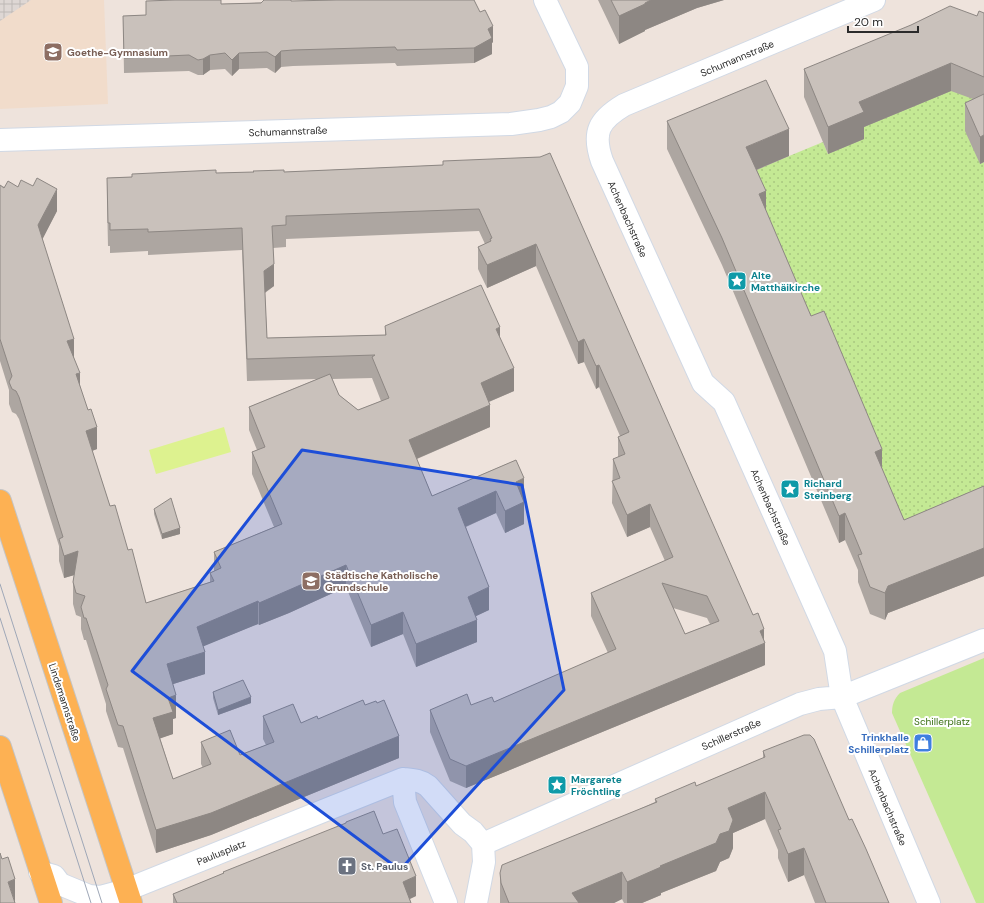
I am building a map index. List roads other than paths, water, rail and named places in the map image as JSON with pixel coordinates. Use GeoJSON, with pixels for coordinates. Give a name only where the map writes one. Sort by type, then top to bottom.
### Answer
{"type":"FeatureCollection","features":[{"type":"Feature","properties":{"kind":"main road","name":"Lindemannstraße"},"geometry":{"type":"LineString","coordinates":[[0,500],[128,897]]}},
{"type":"Feature","properties":{"kind":"main road"},"geometry":{"type":"LineString","coordinates":[[0,747],[50,903]]}},
{"type":"Feature","properties":{"kind":"street","name":"Schumannstraße"},"geometry":{"type":"LineString","coordinates":[[0,140],[511,124],[551,117],[561,112],[570,103],[577,86],[577,67],[545,0]]}},
{"type":"Feature","properties":{"kind":"street","name":"Schumannstraße"},"geometry":{"type":"LineString","coordinates":[[604,122],[615,111],[624,105],[874,0]]}},
{"type":"Feature","properties":{"kind":"street","name":"Achenbachstraße"},"geometry":{"type":"LineString","coordinates":[[604,122],[598,137],[597,147],[602,161],[703,384],[724,402],[728,409],[835,651],[842,697],[929,903]]}},
{"type":"Feature","properties":{"kind":"street","name":"Schillerstraße"},"geometry":{"type":"LineString","coordinates":[[483,844],[800,704],[819,699],[842,697],[984,640]]}},
{"type":"Feature","properties":{"kind":"street","name":"Paulusplatz"},"geometry":{"type":"LineString","coordinates":[[40,872],[54,876],[60,884],[89,896],[128,897],[402,779]]}},
{"type":"Feature","properties":{"kind":"street"},"geometry":{"type":"LineString","coordinates":[[446,903],[405,802],[402,779],[422,782],[428,786],[462,824],[473,832],[483,844],[484,862],[476,903]]}},
{"type":"Feature","properties":{"kind":"tram line"},"geometry":{"type":"LineString","coordinates":[[0,584],[102,903]]}},
{"type":"Feature","properties":{"kind":"tram line"},"geometry":{"type":"LineString","coordinates":[[0,618],[91,903]]}},
{"type":"Feature","properties":{"kind":"place","name":"Goethe-Gymnasium"},"geometry":{"type":"Point","coordinates":[53,52]}},
{"type":"Feature","properties":{"kind":"place","name":"Alte Matthäikirche"},"geometry":{"type":"Point","coordinates":[737,281]}},
{"type":"Feature","properties":{"kind":"place","name":"Richard Steinberg"},"geometry":{"type":"Point","coordinates":[790,489]}},
{"type":"Feature","properties":{"kind":"place","name":"Städtische Katholische Grundschule"},"geometry":{"type":"Point","coordinates":[311,581]}},
{"type":"Feature","properties":{"kind":"place","name":"Trinkhalle Schillerplatz"},"geometry":{"type":"Point","coordinates":[923,743]}},
{"type":"Feature","properties":{"kind":"place","name":"Margarete Fröchtling"},"geometry":{"type":"Point","coordinates":[557,785]}},
{"type":"Feature","properties":{"kind":"place","name":"St. Paulus"},"geometry":{"type":"Point","coordinates":[347,866]}},
{"type":"Feature","properties":{"kind":"park label","name":"Schillerplatz"},"geometry":{"type":"Point","coordinates":[942,721]}}]}
